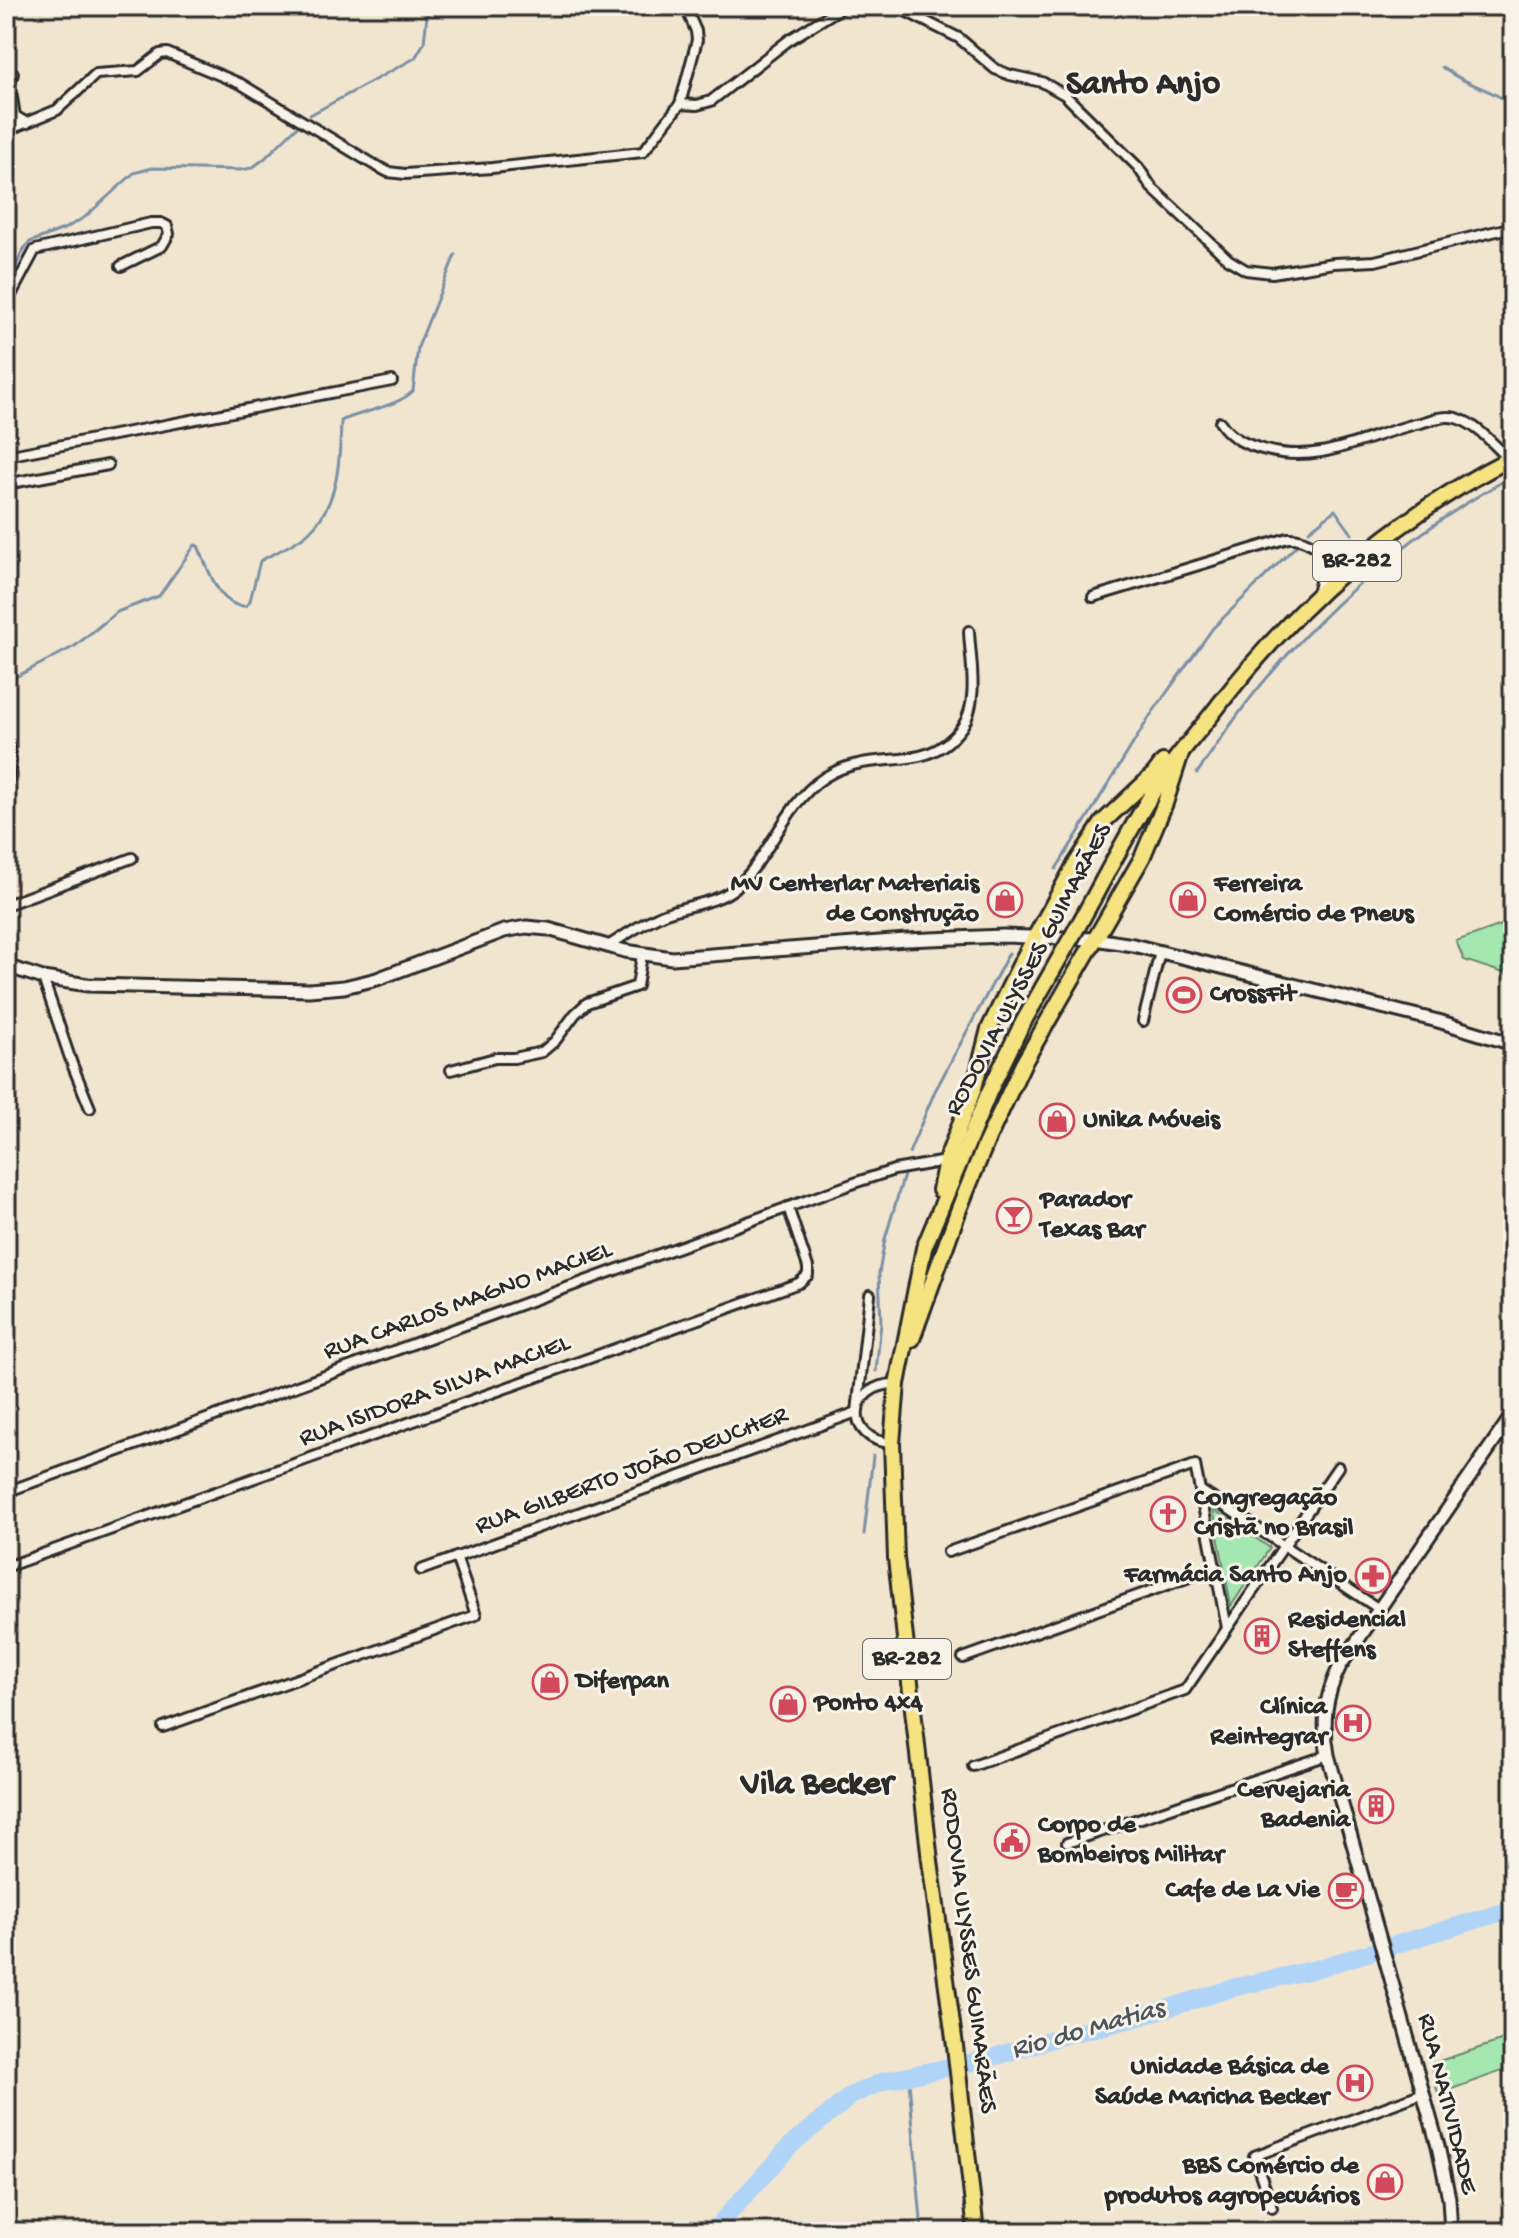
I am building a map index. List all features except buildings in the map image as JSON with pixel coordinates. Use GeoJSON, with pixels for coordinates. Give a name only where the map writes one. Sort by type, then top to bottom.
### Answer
{"type":"FeatureCollection","features":[{"type":"Feature","properties":{"kind":"highway","name":"RODOVIA ULYSSES GUIMARÃES"},"geometry":{"type":"LineString","coordinates":[[976,2232],[898,1574],[892,1443],[898,1378],[924,1248],[989,1092],[1021,1026],[1135,820],[1181,753],[1263,651],[1317,594],[1431,506],[1511,458]]}},
{"type":"Feature","properties":{"kind":"highway"},"geometry":{"type":"LineString","coordinates":[[924,1248],[946,1161],[974,1088],[989,1029],[1022,961],[1073,868],[1103,822],[1154,774],[1185,732],[1223,701]]}},
{"type":"Feature","properties":{"kind":"highway"},"geometry":{"type":"LineString","coordinates":[[898,1378],[985,1145],[1023,1064],[1149,845],[1181,753]]}},
{"type":"Feature","properties":{"kind":"street"},"geometry":{"type":"LineString","coordinates":[[6,131],[57,110],[96,74],[135,72],[160,54],[167,53],[232,79],[373,164],[399,173],[492,168],[639,153],[650,144],[680,104],[697,40],[685,6]]}},
{"type":"Feature","properties":{"kind":"street"},"geometry":{"type":"LineString","coordinates":[[680,104],[697,105],[711,101],[789,40],[844,6]]}},
{"type":"Feature","properties":{"kind":"street"},"geometry":{"type":"LineString","coordinates":[[895,6],[959,38],[995,69],[1042,82],[1065,95],[1138,167],[1152,188],[1229,260],[1246,270],[1272,273],[1334,263],[1375,261],[1513,227]]}},
{"type":"Feature","properties":{"kind":"street"},"geometry":{"type":"LineString","coordinates":[[13,73],[10,116],[27,123]]}},
{"type":"Feature","properties":{"kind":"street"},"geometry":{"type":"LineString","coordinates":[[6,300],[35,250],[151,223],[167,226],[170,232],[164,244],[121,266]]}},
{"type":"Feature","properties":{"kind":"street"},"geometry":{"type":"LineString","coordinates":[[6,456],[392,381]]}},
{"type":"Feature","properties":{"kind":"street"},"geometry":{"type":"LineString","coordinates":[[1220,422],[1234,438],[1251,446],[1309,456],[1415,424],[1452,417],[1468,424],[1511,458]]}},
{"type":"Feature","properties":{"kind":"street"},"geometry":{"type":"LineString","coordinates":[[6,484],[108,465]]}},
{"type":"Feature","properties":{"kind":"street"},"geometry":{"type":"LineString","coordinates":[[1093,597],[1288,538],[1305,539],[1320,549],[1364,555]]}},
{"type":"Feature","properties":{"kind":"street"},"geometry":{"type":"LineString","coordinates":[[1317,594],[1323,570],[1320,549]]}},
{"type":"Feature","properties":{"kind":"street"},"geometry":{"type":"LineString","coordinates":[[607,947],[655,918],[735,888],[803,797],[832,772],[870,761],[923,756],[939,750],[961,728],[971,708],[969,631]]}},
{"type":"Feature","properties":{"kind":"street"},"geometry":{"type":"LineString","coordinates":[[6,736],[11,761],[6,796]]}},
{"type":"Feature","properties":{"kind":"street"},"geometry":{"type":"LineString","coordinates":[[6,905],[132,858]]}},
{"type":"Feature","properties":{"kind":"street"},"geometry":{"type":"LineString","coordinates":[[6,966],[43,978],[88,985],[309,990],[344,987],[377,979],[519,927],[548,929],[642,955],[689,959],[906,940],[1038,936],[1095,939],[1160,952],[1438,1021],[1513,1044]]}},
{"type":"Feature","properties":{"kind":"street"},"geometry":{"type":"LineString","coordinates":[[1143,1021],[1160,952]]}},
{"type":"Feature","properties":{"kind":"street"},"geometry":{"type":"LineString","coordinates":[[451,1070],[495,1058],[530,1056],[548,1049],[587,1003],[637,986],[642,955]]}},
{"type":"Feature","properties":{"kind":"street"},"geometry":{"type":"LineString","coordinates":[[43,978],[90,1108]]}},
{"type":"Feature","properties":{"kind":"street","name":"RUA CARLOS MAGNO MACIEL"},"geometry":{"type":"LineString","coordinates":[[6,1492],[788,1207],[894,1170],[946,1161]]}},
{"type":"Feature","properties":{"kind":"street","name":"RUA ISIDORA SILVA MACIEL"},"geometry":{"type":"LineString","coordinates":[[6,1567],[799,1283],[808,1275],[808,1267],[788,1207]]}},
{"type":"Feature","properties":{"kind":"street"},"geometry":{"type":"LineString","coordinates":[[870,1295],[857,1412],[862,1429],[872,1438],[892,1443]]}},
{"type":"Feature","properties":{"kind":"street"},"geometry":{"type":"LineString","coordinates":[[857,1412],[865,1393],[898,1378]]}},
{"type":"Feature","properties":{"kind":"street","name":"RUA GILBERTO JOÃO DEUCHER"},"geometry":{"type":"LineString","coordinates":[[421,1570],[857,1412]]}},
{"type":"Feature","properties":{"kind":"street","name":"RUA NATIVIDADE"},"geometry":{"type":"LineString","coordinates":[[1451,2232],[1444,2172],[1328,1755],[1324,1718],[1329,1692],[1340,1666],[1513,1414]]}},
{"type":"Feature","properties":{"kind":"street"},"geometry":{"type":"LineString","coordinates":[[948,1552],[1195,1465],[1227,1628]]}},
{"type":"Feature","properties":{"kind":"street"},"geometry":{"type":"LineString","coordinates":[[973,1766],[1185,1690],[1338,1467]]}},
{"type":"Feature","properties":{"kind":"street"},"geometry":{"type":"LineString","coordinates":[[1200,1490],[1379,1609]]}},
{"type":"Feature","properties":{"kind":"street"},"geometry":{"type":"LineString","coordinates":[[163,1727],[476,1615],[456,1557]]}},
{"type":"Feature","properties":{"kind":"street"},"geometry":{"type":"LineString","coordinates":[[963,1658],[1215,1568]]}},
{"type":"Feature","properties":{"kind":"street"},"geometry":{"type":"LineString","coordinates":[[1067,1843],[1328,1755]]}},
{"type":"Feature","properties":{"kind":"street"},"geometry":{"type":"LineString","coordinates":[[1272,2208],[1254,2156],[1423,2093]]}},
{"type":"Feature","properties":{"kind":"green space"},"geometry":{"type":"Polygon","coordinates":[[[1513,921],[1513,976],[1464,960],[1456,941],[1513,921]]]}},
{"type":"Feature","properties":{"kind":"green space"},"geometry":{"type":"Polygon","coordinates":[[[1213,1509],[1270,1548],[1231,1606],[1213,1509]]]}},
{"type":"Feature","properties":{"kind":"green space"},"geometry":{"type":"Polygon","coordinates":[[[1513,2037],[1513,2067],[1438,2094],[1430,2064],[1513,2037]]]}},
{"type":"Feature","properties":{"kind":"waterway"},"geometry":{"type":"LineString","coordinates":[[310,115],[415,58],[424,43],[428,6]]}},
{"type":"Feature","properties":{"kind":"waterway"},"geometry":{"type":"LineString","coordinates":[[1442,67],[1513,105]]}},
{"type":"Feature","properties":{"kind":"waterway"},"geometry":{"type":"LineString","coordinates":[[6,286],[30,242],[85,217],[134,173],[152,168],[252,168],[300,124]]}},
{"type":"Feature","properties":{"kind":"waterway"},"geometry":{"type":"LineString","coordinates":[[6,682],[75,646],[117,612],[159,596],[195,545],[221,593],[236,605],[246,606],[260,561],[304,536],[327,508],[336,480],[341,421],[389,405],[413,391],[418,347],[455,255]]}},
{"type":"Feature","properties":{"kind":"waterway"},"geometry":{"type":"LineString","coordinates":[[1197,773],[1261,685],[1347,595],[1442,519],[1513,476]]}},
{"type":"Feature","properties":{"kind":"waterway"},"geometry":{"type":"LineString","coordinates":[[1309,531],[1335,510],[1352,534]]}},
{"type":"Feature","properties":{"kind":"waterway"},"geometry":{"type":"LineString","coordinates":[[1056,869],[1150,716],[1213,628],[1297,545]]}},
{"type":"Feature","properties":{"kind":"waterway"},"geometry":{"type":"LineString","coordinates":[[909,1153],[935,1091],[1009,953]]}},
{"type":"Feature","properties":{"kind":"waterway"},"geometry":{"type":"LineString","coordinates":[[876,1371],[881,1323],[879,1273],[885,1239],[904,1175]]}},
{"type":"Feature","properties":{"kind":"waterway"},"geometry":{"type":"LineString","coordinates":[[864,1534],[873,1456]]}},
{"type":"Feature","properties":{"kind":"waterway","name":"Rio do Matias"},"geometry":{"type":"LineString","coordinates":[[712,2232],[791,2145],[852,2095],[884,2081],[987,2059],[1236,1987],[1312,1970],[1513,1909]]}},
{"type":"Feature","properties":{"kind":"waterway"},"geometry":{"type":"LineString","coordinates":[[912,2074],[909,2082],[922,2232]]}},
{"type":"Feature","properties":{"kind":"place","name":"MV Centerlar Materiais de Construção"},"geometry":{"type":"Point","coordinates":[1005,900]}},
{"type":"Feature","properties":{"kind":"place","name":"Ferreira Comércio de Pneus"},"geometry":{"type":"Point","coordinates":[1188,900]}},
{"type":"Feature","properties":{"kind":"place","name":"CrossFit"},"geometry":{"type":"Point","coordinates":[1184,995]}},
{"type":"Feature","properties":{"kind":"place","name":"Unika Móveis"},"geometry":{"type":"Point","coordinates":[1057,1121]}},
{"type":"Feature","properties":{"kind":"place","name":"Parador Texas Bar"},"geometry":{"type":"Point","coordinates":[1014,1216]}},
{"type":"Feature","properties":{"kind":"place","name":"Congregação Cristã no Brasil"},"geometry":{"type":"Point","coordinates":[1168,1514]}},
{"type":"Feature","properties":{"kind":"place","name":"Farmácia Santo Anjo"},"geometry":{"type":"Point","coordinates":[1373,1576]}},
{"type":"Feature","properties":{"kind":"place","name":"Residencial Steffens"},"geometry":{"type":"Point","coordinates":[1262,1636]}},
{"type":"Feature","properties":{"kind":"place","name":"Diferpan"},"geometry":{"type":"Point","coordinates":[550,1682]}},
{"type":"Feature","properties":{"kind":"place","name":"Ponto 4x4"},"geometry":{"type":"Point","coordinates":[788,1704]}},
{"type":"Feature","properties":{"kind":"place","name":"Clínica Reintegrar"},"geometry":{"type":"Point","coordinates":[1353,1723]}},
{"type":"Feature","properties":{"kind":"place","name":"Cervejaria Badenia"},"geometry":{"type":"Point","coordinates":[1376,1806]}},
{"type":"Feature","properties":{"kind":"place","name":"Corpo de Bombeiros Militar"},"geometry":{"type":"Point","coordinates":[1012,1841]}},
{"type":"Feature","properties":{"kind":"place","name":"Cafe de La Vie"},"geometry":{"type":"Point","coordinates":[1346,1891]}},
{"type":"Feature","properties":{"kind":"place","name":"Unidade Básica de Saúde Maricha Becker"},"geometry":{"type":"Point","coordinates":[1355,2083]}},
{"type":"Feature","properties":{"kind":"place","name":"BBS Comércio de produtos agropecuários"},"geometry":{"type":"Point","coordinates":[1385,2182]}},
{"type":"Feature","properties":{"kind":"district","name":"Santo Anjo"},"geometry":{"type":"Point","coordinates":[1143,86]}},
{"type":"Feature","properties":{"kind":"district","name":"Vila Becker"},"geometry":{"type":"Point","coordinates":[817,1786]}}]}
